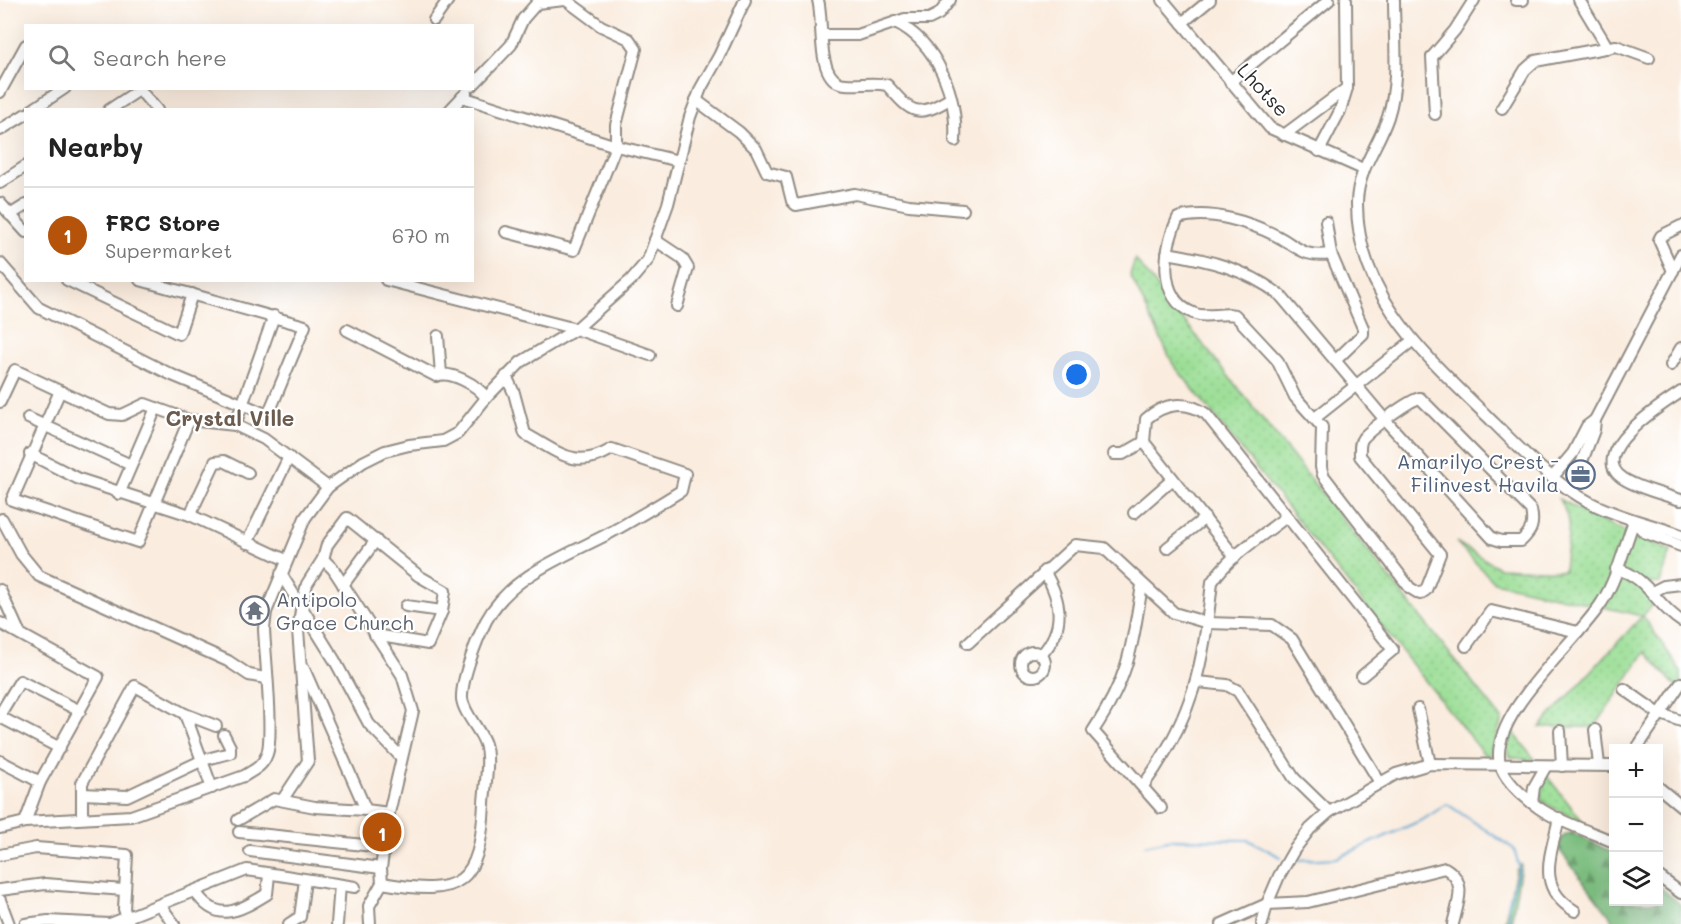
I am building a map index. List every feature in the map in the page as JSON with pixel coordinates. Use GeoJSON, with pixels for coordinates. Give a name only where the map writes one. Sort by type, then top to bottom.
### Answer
{"type":"FeatureCollection","features":[{"type":"Feature","properties":{"kind":"street"},"geometry":{"type":"LineString","coordinates":[[434,20],[448,0]]}},
{"type":"Feature","properties":{"kind":"street"},"geometry":{"type":"LineString","coordinates":[[474,84],[511,45],[523,19],[537,3],[565,0],[601,26],[629,39],[636,50],[616,125],[616,146],[574,250],[506,232]]}},
{"type":"Feature","properties":{"kind":"street"},"geometry":{"type":"LineString","coordinates":[[0,828],[25,822],[82,816],[131,816],[244,776],[261,766],[268,753],[269,734],[264,629],[266,612],[305,518],[328,487],[363,462],[385,451],[443,441],[458,433],[486,398],[521,362],[576,329],[631,280],[648,260],[656,240],[696,100],[745,0]]}},
{"type":"Feature","properties":{"kind":"street"},"geometry":{"type":"LineString","coordinates":[[818,0],[824,59],[828,75],[833,80],[842,84],[870,81],[887,85],[901,103],[918,110],[932,108],[951,98]]}},
{"type":"Feature","properties":{"kind":"street"},"geometry":{"type":"LineString","coordinates":[[822,35],[858,35],[905,19],[929,19],[939,14],[950,0]]}},
{"type":"Feature","properties":{"kind":"street","name":"Lhotse"},"geometry":{"type":"LineString","coordinates":[[1163,0],[1260,119],[1284,135],[1363,169]]}},
{"type":"Feature","properties":{"kind":"street"},"geometry":{"type":"LineString","coordinates":[[1182,23],[1210,0]]}},
{"type":"Feature","properties":{"kind":"street"},"geometry":{"type":"LineString","coordinates":[[1230,82],[1329,0]]}},
{"type":"Feature","properties":{"kind":"street"},"geometry":{"type":"LineString","coordinates":[[1319,151],[1340,111],[1347,88],[1346,0]]}},
{"type":"Feature","properties":{"kind":"street"},"geometry":{"type":"LineString","coordinates":[[1394,0],[1393,97],[1387,120],[1363,169],[1357,206],[1364,250],[1383,298],[1412,341],[1516,447],[1552,478],[1591,503],[1634,521],[1681,535]]}},
{"type":"Feature","properties":{"kind":"street"},"geometry":{"type":"LineString","coordinates":[[1436,114],[1432,57],[1455,30],[1474,0]]}},
{"type":"Feature","properties":{"kind":"street"},"geometry":{"type":"LineString","coordinates":[[1516,0],[1523,0]]}},
{"type":"Feature","properties":{"kind":"street"},"geometry":{"type":"LineString","coordinates":[[1579,0],[1608,48]]}},
{"type":"Feature","properties":{"kind":"street"},"geometry":{"type":"LineString","coordinates":[[895,22],[911,32],[934,59],[948,85],[956,121],[955,141]]}},
{"type":"Feature","properties":{"kind":"street"},"geometry":{"type":"LineString","coordinates":[[1502,108],[1525,70],[1535,61],[1608,48],[1624,48],[1649,58]]}},
{"type":"Feature","properties":{"kind":"street"},"geometry":{"type":"LineString","coordinates":[[0,92],[24,49]]}},
{"type":"Feature","properties":{"kind":"street"},"geometry":{"type":"LineString","coordinates":[[1284,135],[1347,88]]}},
{"type":"Feature","properties":{"kind":"street"},"geometry":{"type":"LineString","coordinates":[[35,108],[62,90]]}},
{"type":"Feature","properties":{"kind":"street"},"geometry":{"type":"LineString","coordinates":[[112,108],[137,90]]}},
{"type":"Feature","properties":{"kind":"street"},"geometry":{"type":"LineString","coordinates":[[139,90],[155,108]]}},
{"type":"Feature","properties":{"kind":"street"},"geometry":{"type":"LineString","coordinates":[[452,108],[468,90],[616,146],[679,162]]}},
{"type":"Feature","properties":{"kind":"street"},"geometry":{"type":"LineString","coordinates":[[696,100],[739,132],[756,150],[766,172],[786,177],[792,201],[796,205],[855,194],[909,205],[963,210]]}},
{"type":"Feature","properties":{"kind":"street"},"geometry":{"type":"LineString","coordinates":[[0,130],[24,115]]}},
{"type":"Feature","properties":{"kind":"street"},"geometry":{"type":"LineString","coordinates":[[0,183],[24,167]]}},
{"type":"Feature","properties":{"kind":"street"},"geometry":{"type":"LineString","coordinates":[[0,203],[24,230]]}},
{"type":"Feature","properties":{"kind":"street"},"geometry":{"type":"LineString","coordinates":[[10,215],[24,206]]}},
{"type":"Feature","properties":{"kind":"street"},"geometry":{"type":"LineString","coordinates":[[1167,253],[1203,259],[1234,268],[1262,281],[1280,296],[1386,421],[1492,537],[1501,541],[1521,541],[1530,532],[1534,521],[1531,510],[1420,398],[1410,400],[1386,421],[1362,439],[1360,456],[1440,554],[1439,562],[1426,590],[1420,594],[1410,588],[1323,475],[1321,466],[1322,427],[1295,397],[1277,360],[1235,315],[1192,313],[1181,304],[1167,283],[1167,253],[1178,218],[1191,214],[1242,222],[1276,236],[1314,257],[1331,254]]}},
{"type":"Feature","properties":{"kind":"street"},"geometry":{"type":"LineString","coordinates":[[1326,222],[1331,254],[1363,328],[1363,334],[1336,360]]}},
{"type":"Feature","properties":{"kind":"street"},"geometry":{"type":"LineString","coordinates":[[1673,271],[1659,245],[1659,240],[1661,236],[1681,226]]}},
{"type":"Feature","properties":{"kind":"street"},"geometry":{"type":"LineString","coordinates":[[656,240],[682,258],[688,268],[677,306]]}},
{"type":"Feature","properties":{"kind":"street"},"geometry":{"type":"LineString","coordinates":[[1571,490],[1593,436],[1595,420],[1681,255]]}},
{"type":"Feature","properties":{"kind":"street"},"geometry":{"type":"LineString","coordinates":[[0,263],[5,275],[39,308],[172,375],[268,415],[305,326],[147,282]]}},
{"type":"Feature","properties":{"kind":"street"},"geometry":{"type":"LineString","coordinates":[[72,282],[179,334],[192,294]]}},
{"type":"Feature","properties":{"kind":"street"},"geometry":{"type":"LineString","coordinates":[[394,282],[576,329],[650,355]]}},
{"type":"Feature","properties":{"kind":"street"},"geometry":{"type":"LineString","coordinates":[[235,424],[274,316]]}},
{"type":"Feature","properties":{"kind":"street"},"geometry":{"type":"LineString","coordinates":[[347,330],[436,376],[441,374],[467,382],[481,390],[486,398]]}},
{"type":"Feature","properties":{"kind":"street"},"geometry":{"type":"LineString","coordinates":[[438,336],[441,374]]}},
{"type":"Feature","properties":{"kind":"street"},"geometry":{"type":"LineString","coordinates":[[1315,418],[1412,341]]}},
{"type":"Feature","properties":{"kind":"street"},"geometry":{"type":"LineString","coordinates":[[1671,365],[1681,348]]}},
{"type":"Feature","properties":{"kind":"street"},"geometry":{"type":"LineString","coordinates":[[1,400],[15,370],[109,414],[122,415],[145,404],[189,420],[235,424],[264,438],[328,487]]}},
{"type":"Feature","properties":{"kind":"street"},"geometry":{"type":"LineString","coordinates":[[382,883],[421,890],[439,889],[459,882],[473,865],[483,834],[485,745],[462,702],[463,685],[486,621],[508,591],[542,568],[681,491],[685,474],[651,461],[612,449],[594,460],[570,459],[525,434],[514,393],[506,376]]}},
{"type":"Feature","properties":{"kind":"street"},"geometry":{"type":"LineString","coordinates":[[60,391],[30,454],[12,500],[138,542],[189,420]]}},
{"type":"Feature","properties":{"kind":"street"},"geometry":{"type":"LineString","coordinates":[[1681,392],[1639,421],[1623,438],[1614,462],[1616,470],[1623,479],[1681,500]]}},
{"type":"Feature","properties":{"kind":"street"},"geometry":{"type":"LineString","coordinates":[[1235,557],[1144,442],[1146,419],[1156,411],[1184,404],[1197,407],[1206,414],[1393,650],[1362,676]]}},
{"type":"Feature","properties":{"kind":"street"},"geometry":{"type":"LineString","coordinates":[[119,494],[156,408]]}},
{"type":"Feature","properties":{"kind":"street"},"geometry":{"type":"LineString","coordinates":[[28,418],[131,465]]}},
{"type":"Feature","properties":{"kind":"street"},"geometry":{"type":"LineString","coordinates":[[1552,478],[1573,453],[1587,426],[1595,420]]}},
{"type":"Feature","properties":{"kind":"street"},"geometry":{"type":"LineString","coordinates":[[1114,454],[1123,454],[1144,442]]}},
{"type":"Feature","properties":{"kind":"street"},"geometry":{"type":"LineString","coordinates":[[30,454],[79,478],[119,494],[190,516],[286,560]]}},
{"type":"Feature","properties":{"kind":"street"},"geometry":{"type":"LineString","coordinates":[[248,543],[289,457]]}},
{"type":"Feature","properties":{"kind":"street"},"geometry":{"type":"LineString","coordinates":[[190,516],[214,462],[224,461],[248,473]]}},
{"type":"Feature","properties":{"kind":"street"},"geometry":{"type":"LineString","coordinates":[[1134,513],[1173,479]]}},
{"type":"Feature","properties":{"kind":"street"},"geometry":{"type":"LineString","coordinates":[[1143,786],[1178,733],[1198,682],[1212,582],[1220,570],[1235,557],[1287,517]]}},
{"type":"Feature","properties":{"kind":"street"},"geometry":{"type":"LineString","coordinates":[[283,799],[308,761],[299,659],[298,630],[302,604],[307,584],[323,559],[327,545],[347,518],[419,576],[445,591],[442,611],[428,644],[375,635]]}},
{"type":"Feature","properties":{"kind":"street"},"geometry":{"type":"LineString","coordinates":[[1167,548],[1205,518]]}},
{"type":"Feature","properties":{"kind":"street"},"geometry":{"type":"LineString","coordinates":[[2,519],[21,554],[39,576],[228,661],[249,675],[266,678]]}},
{"type":"Feature","properties":{"kind":"street"},"geometry":{"type":"LineString","coordinates":[[1634,521],[1644,532],[1681,546]]}},
{"type":"Feature","properties":{"kind":"street"},"geometry":{"type":"LineString","coordinates":[[1609,840],[1559,818],[1532,803],[1519,792],[1500,764],[1500,744],[1511,717],[1542,674],[1603,602],[1634,521]]}},
{"type":"Feature","properties":{"kind":"street"},"geometry":{"type":"LineString","coordinates":[[343,585],[376,540]]}},
{"type":"Feature","properties":{"kind":"street"},"geometry":{"type":"LineString","coordinates":[[968,643],[1075,545],[1104,549],[1174,613],[1208,623],[1272,625],[1292,639],[1379,781]]}},
{"type":"Feature","properties":{"kind":"street"},"geometry":{"type":"LineString","coordinates":[[323,559],[343,585],[402,675],[413,711],[388,813],[381,868],[382,883],[369,906],[370,924]]}},
{"type":"Feature","properties":{"kind":"street"},"geometry":{"type":"LineString","coordinates":[[1616,569],[1636,577],[1672,615],[1681,621]]}},
{"type":"Feature","properties":{"kind":"street"},"geometry":{"type":"LineString","coordinates":[[1041,655],[1055,636],[1060,621],[1055,589],[1044,571]]}},
{"type":"Feature","properties":{"kind":"street"},"geometry":{"type":"LineString","coordinates":[[281,574],[302,604],[369,724],[400,757]]}},
{"type":"Feature","properties":{"kind":"street"},"geometry":{"type":"LineString","coordinates":[[1652,592],[1664,586],[1681,584]]}},
{"type":"Feature","properties":{"kind":"street"},"geometry":{"type":"LineString","coordinates":[[1142,585],[1127,671],[1118,692],[1093,731],[1161,808]]}},
{"type":"Feature","properties":{"kind":"street"},"geometry":{"type":"LineString","coordinates":[[0,590],[20,634]]}},
{"type":"Feature","properties":{"kind":"street"},"geometry":{"type":"LineString","coordinates":[[406,606],[442,611]]}},
{"type":"Feature","properties":{"kind":"street"},"geometry":{"type":"LineString","coordinates":[[1466,646],[1491,611],[1578,632]]}},
{"type":"Feature","properties":{"kind":"street"},"geometry":{"type":"LineString","coordinates":[[0,623],[98,677],[40,782],[25,822]]}},
{"type":"Feature","properties":{"kind":"street"},"geometry":{"type":"LineString","coordinates":[[299,659],[366,810]]}},
{"type":"Feature","properties":{"kind":"street"},"geometry":{"type":"LineString","coordinates":[[60,748],[0,716],[20,681],[80,711]]}},
{"type":"Feature","properties":{"kind":"street"},"geometry":{"type":"LineString","coordinates":[[1198,682],[1227,685],[1238,691],[1294,778],[1329,812]]}},
{"type":"Feature","properties":{"kind":"street"},"geometry":{"type":"LineString","coordinates":[[1639,744],[1681,683]]}},
{"type":"Feature","properties":{"kind":"street"},"geometry":{"type":"LineString","coordinates":[[82,795],[127,796],[203,760],[230,753],[230,747],[220,731],[135,686],[82,783],[82,795],[82,816]]}},
{"type":"Feature","properties":{"kind":"street"},"geometry":{"type":"LineString","coordinates":[[1624,689],[1658,713],[1681,721]]}},
{"type":"Feature","properties":{"kind":"street"},"geometry":{"type":"LineString","coordinates":[[1418,709],[1430,764]]}},
{"type":"Feature","properties":{"kind":"street"},"geometry":{"type":"LineString","coordinates":[[185,714],[212,788]]}},
{"type":"Feature","properties":{"kind":"street"},"geometry":{"type":"LineString","coordinates":[[1596,730],[1599,765]]}},
{"type":"Feature","properties":{"kind":"street"},"geometry":{"type":"LineString","coordinates":[[1560,731],[1562,766]]}},
{"type":"Feature","properties":{"kind":"street"},"geometry":{"type":"LineString","coordinates":[[0,761],[40,782]]}},
{"type":"Feature","properties":{"kind":"street"},"geometry":{"type":"LineString","coordinates":[[1262,924],[1267,904],[1294,850],[1310,829],[1329,812],[1379,781],[1430,764],[1609,766]]}},
{"type":"Feature","properties":{"kind":"street"},"geometry":{"type":"LineString","coordinates":[[1532,803],[1534,787],[1546,766]]}},
{"type":"Feature","properties":{"kind":"street"},"geometry":{"type":"LineString","coordinates":[[1663,790],[1681,806]]}},
{"type":"Feature","properties":{"kind":"street"},"geometry":{"type":"LineString","coordinates":[[238,820],[274,799],[315,807],[388,813]]}},
{"type":"Feature","properties":{"kind":"street"},"geometry":{"type":"LineString","coordinates":[[1559,818],[1547,869],[1551,888],[1561,902],[1575,911]]}},
{"type":"Feature","properties":{"kind":"street"},"geometry":{"type":"LineString","coordinates":[[239,832],[383,847]]}},
{"type":"Feature","properties":{"kind":"street"},"geometry":{"type":"LineString","coordinates":[[0,855],[36,848],[127,855],[124,890],[127,921]]}},
{"type":"Feature","properties":{"kind":"street"},"geometry":{"type":"LineString","coordinates":[[250,851],[381,868]]}},
{"type":"Feature","properties":{"kind":"street"},"geometry":{"type":"LineString","coordinates":[[1222,924],[1267,904],[1308,902],[1445,868],[1454,874],[1461,890],[1453,924]]}},
{"type":"Feature","properties":{"kind":"street"},"geometry":{"type":"LineString","coordinates":[[25,924],[48,921],[110,924],[127,921],[160,905],[247,870],[356,887]]}},
{"type":"Feature","properties":{"kind":"street"},"geometry":{"type":"LineString","coordinates":[[195,891],[204,907],[218,913],[237,912],[267,894],[269,875]]}},
{"type":"Feature","properties":{"kind":"street"},"geometry":{"type":"LineString","coordinates":[[1663,879],[1681,894]]}},
{"type":"Feature","properties":{"kind":"street"},"geometry":{"type":"LineString","coordinates":[[289,924],[300,917],[305,880]]}},
{"type":"Feature","properties":{"kind":"street"},"geometry":{"type":"LineString","coordinates":[[0,890],[45,884],[124,890]]}},
{"type":"Feature","properties":{"kind":"street"},"geometry":{"type":"LineString","coordinates":[[337,924],[340,885]]}},
{"type":"Feature","properties":{"kind":"street"},"geometry":{"type":"LineString","coordinates":[[0,900],[9,924]]}},
{"type":"Feature","properties":{"kind":"street"},"geometry":{"type":"LineString","coordinates":[[160,905],[174,924]]}},
{"type":"Feature","properties":{"kind":"green space"},"geometry":{"type":"Polygon","coordinates":[[[1135,259],[1502,719],[1491,754],[1486,757],[1173,364],[1130,275],[1135,259]]]}},
{"type":"Feature","properties":{"kind":"green space"},"geometry":{"type":"Polygon","coordinates":[[[1559,499],[1607,524],[1671,551],[1660,583],[1639,584],[1654,602],[1643,616],[1681,671],[1681,692],[1645,652],[1595,727],[1540,727],[1642,616],[1494,582],[1456,542],[1499,568],[1564,571],[1568,526],[1564,508],[1559,499]]]}},
{"type":"Feature","properties":{"kind":"green space"},"geometry":{"type":"Polygon","coordinates":[[[1511,729],[1536,761],[1510,757],[1507,747],[1511,729]]]}},
{"type":"Feature","properties":{"kind":"green space"},"geometry":{"type":"Polygon","coordinates":[[[1546,775],[1584,823],[1542,802],[1539,785],[1546,775]]]}},
{"type":"Feature","properties":{"kind":"green space"},"geometry":{"type":"Polygon","coordinates":[[[1572,832],[1609,851],[1609,906],[1663,906],[1663,889],[1681,905],[1681,924],[1616,924],[1557,847],[1562,837],[1572,832]]]}},
{"type":"Feature","properties":{"kind":"green space"},"geometry":{"type":"Polygon","coordinates":[[[1521,865],[1511,924],[1504,924],[1516,870],[1521,865]]]}},
{"type":"Feature","properties":{"kind":"waterway"},"geometry":{"type":"LineString","coordinates":[[1299,860],[1337,858],[1424,819],[1447,804],[1514,849],[1519,867],[1508,906],[1510,924]]}},
{"type":"Feature","properties":{"kind":"waterway"},"geometry":{"type":"LineString","coordinates":[[1145,845],[1173,839],[1248,840],[1281,857]]}},
{"type":"Feature","properties":{"kind":"place","name":"Amarilyo Crest - Filinvest Havila"},"geometry":{"type":"Point","coordinates":[1580,474]}},
{"type":"Feature","properties":{"kind":"place","name":"Antipolo Grace Church"},"geometry":{"type":"Point","coordinates":[255,611]}},
{"type":"Feature","properties":{"kind":"place","name":"FRC Store"},"geometry":{"type":"Point","coordinates":[382,832]}},
{"type":"Feature","properties":{"kind":"district","name":"Crystal Ville"},"geometry":{"type":"Point","coordinates":[230,419]}}]}
